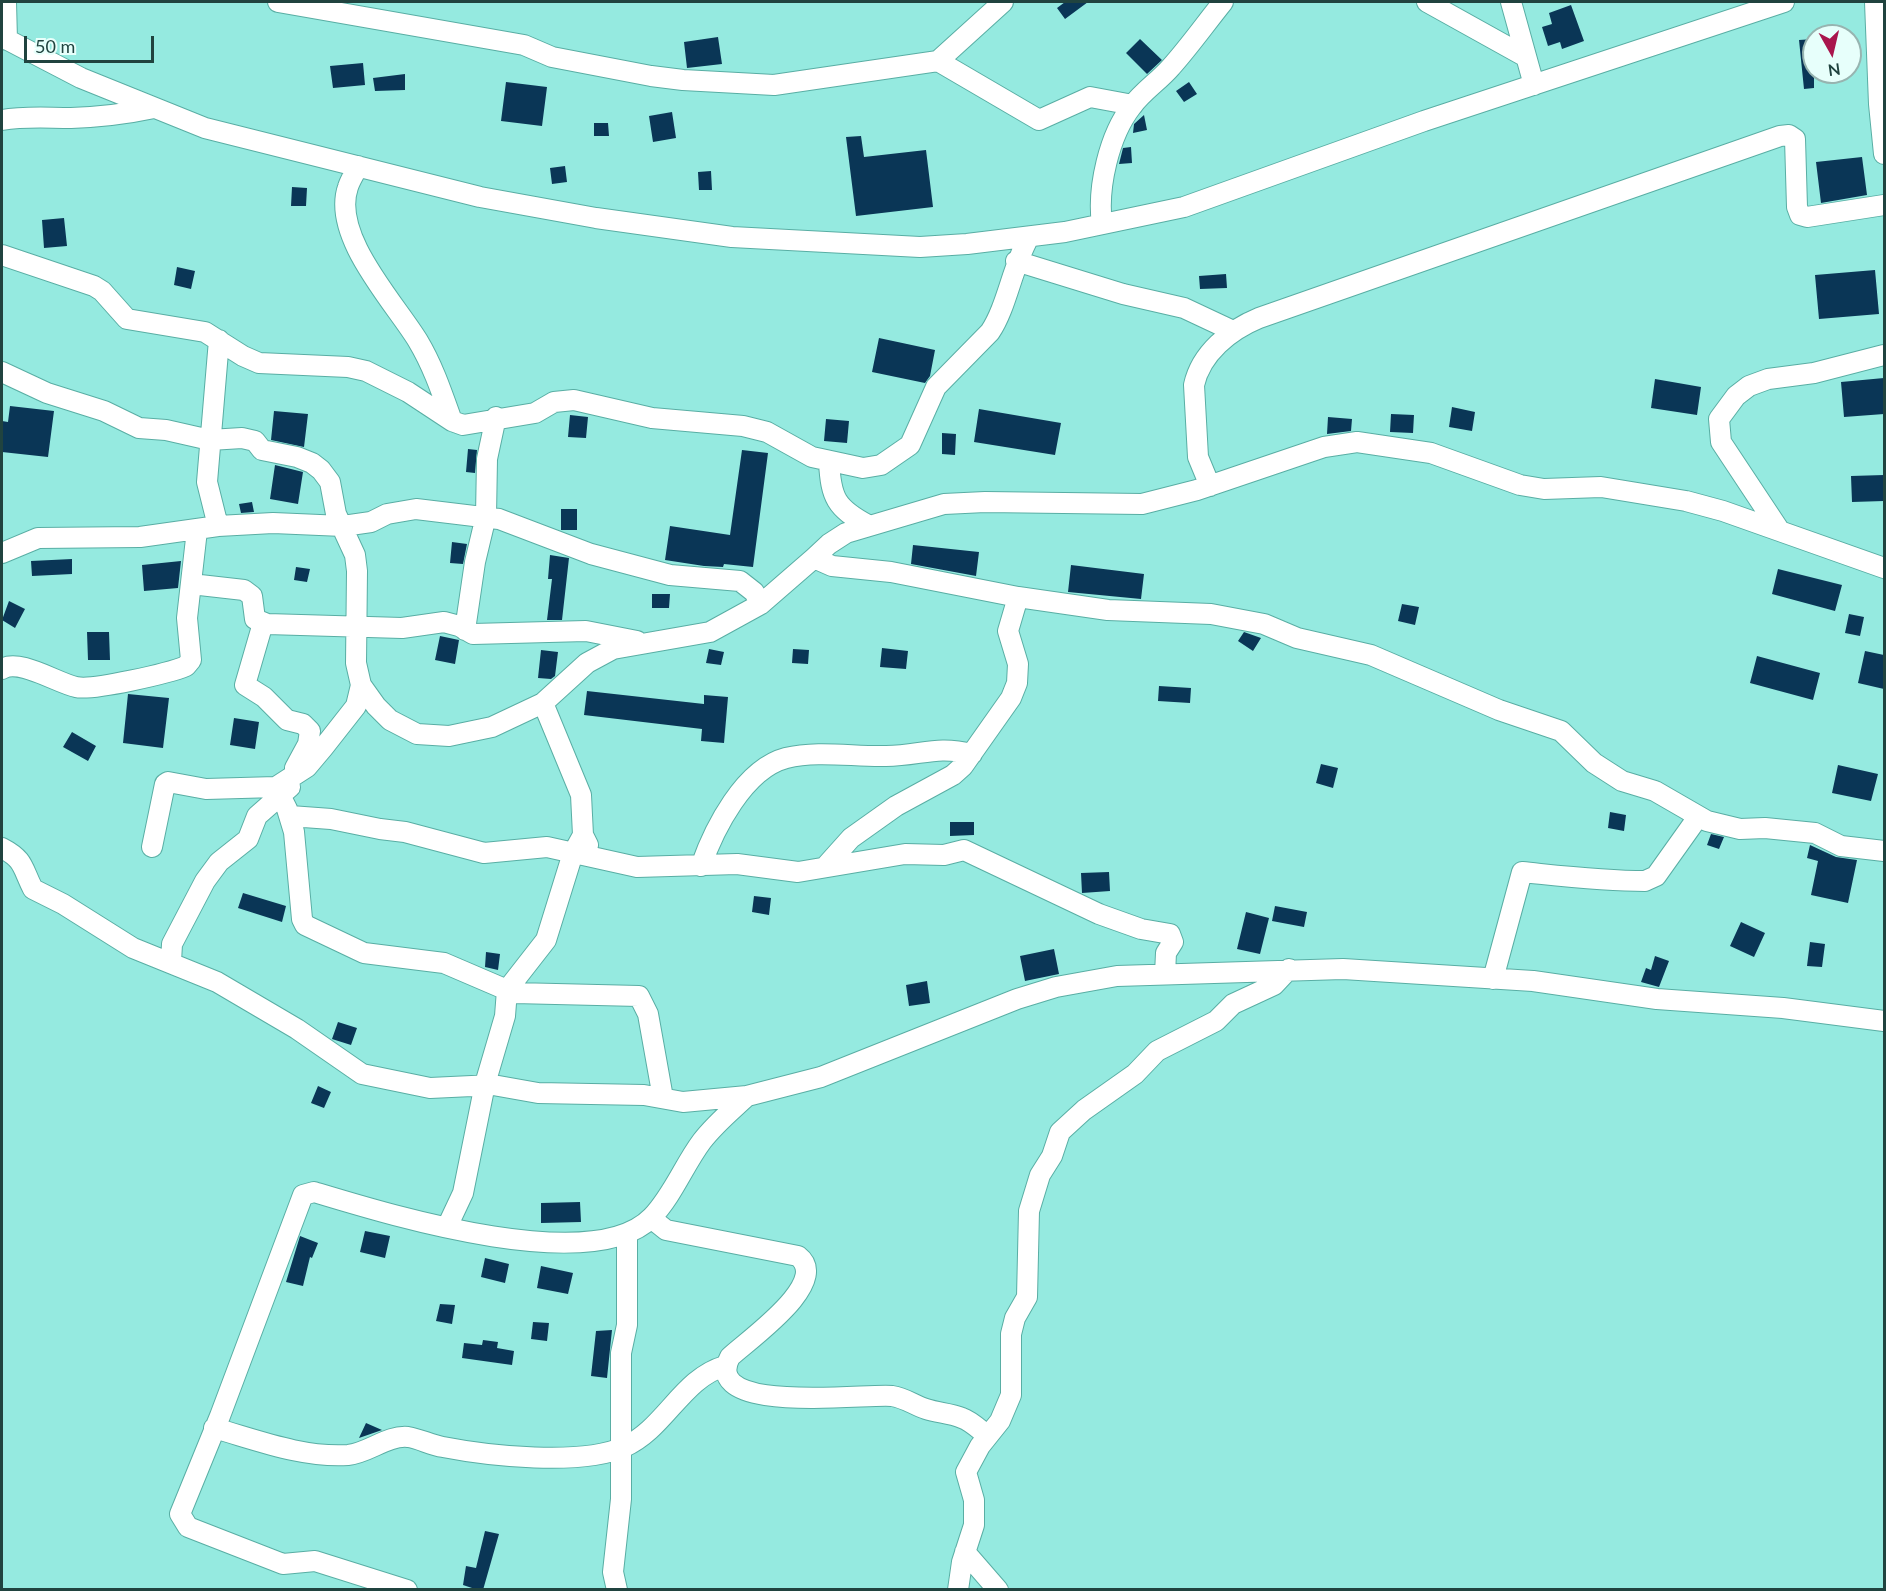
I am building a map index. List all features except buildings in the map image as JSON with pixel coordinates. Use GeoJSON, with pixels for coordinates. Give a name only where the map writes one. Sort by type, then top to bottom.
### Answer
{"type":"FeatureCollection","features":[{"type":"Feature","properties":{"kind":"street"},"geometry":{"type":"LineString","coordinates":[[6,2],[4,39],[81,78],[205,128],[531,208],[732,237],[920,247],[1029,237],[1184,207],[1534,85],[1784,2]]}},
{"type":"Feature","properties":{"kind":"street"},"geometry":{"type":"LineString","coordinates":[[278,2],[524,45],[552,57],[683,80],[774,85],[938,61],[1003,2]]}},
{"type":"Feature","properties":{"kind":"street"},"geometry":{"type":"LineString","coordinates":[[1102,224],[1101,195],[1108,163],[1123,119],[1132,105],[1172,66],[1222,2]]}},
{"type":"Feature","properties":{"kind":"street"},"geometry":{"type":"LineString","coordinates":[[1427,2],[1526,57]]}},
{"type":"Feature","properties":{"kind":"street"},"geometry":{"type":"LineString","coordinates":[[1510,2],[1534,85]]}},
{"type":"Feature","properties":{"kind":"street"},"geometry":{"type":"LineString","coordinates":[[1875,2],[1879,104],[1884,154]]}},
{"type":"Feature","properties":{"kind":"street"},"geometry":{"type":"LineString","coordinates":[[938,61],[1039,120],[1090,97],[1132,105]]}},
{"type":"Feature","properties":{"kind":"street"},"geometry":{"type":"LineString","coordinates":[[2,120],[26,116],[68,118],[117,115],[154,108]]}},
{"type":"Feature","properties":{"kind":"street"},"geometry":{"type":"LineString","coordinates":[[1210,486],[1198,457],[1194,385],[1196,373],[1204,361],[1233,331],[1259,318],[1780,136],[1789,135],[1795,138],[1797,207],[1800,215],[1807,217],[1884,205]]}},
{"type":"Feature","properties":{"kind":"street"},"geometry":{"type":"LineString","coordinates":[[358,166],[347,188],[346,202],[354,240],[377,282],[417,340],[432,367],[452,421]]}},
{"type":"Feature","properties":{"kind":"street"},"geometry":{"type":"LineString","coordinates":[[2,255],[38,266],[102,291],[127,320],[200,330],[259,363],[348,367],[366,371],[408,392],[452,421],[473,425],[496,417],[536,412],[554,402],[574,400],[652,418],[743,426],[767,432],[812,457],[829,462],[872,467],[902,453],[910,445],[936,387],[960,365],[996,324],[1016,261],[1029,237]]}},
{"type":"Feature","properties":{"kind":"street"},"geometry":{"type":"LineString","coordinates":[[1016,261],[1123,294],[1184,308],[1233,331]]}},
{"type":"Feature","properties":{"kind":"street"},"geometry":{"type":"LineString","coordinates":[[218,526],[207,482],[219,340]]}},
{"type":"Feature","properties":{"kind":"street"},"geometry":{"type":"LineString","coordinates":[[1780,531],[1721,442],[1719,419],[1736,396],[1749,386],[1768,379],[1814,374],[1884,355]]}},
{"type":"Feature","properties":{"kind":"street"},"geometry":{"type":"LineString","coordinates":[[2,372],[47,393],[104,411],[139,428],[166,430],[210,440],[242,438],[255,441],[262,450],[312,463],[330,482],[336,514],[355,555],[357,571],[356,663],[366,706],[403,727],[432,736],[471,733],[492,727],[543,703],[587,663],[613,649],[642,642],[710,632],[762,604],[829,544],[846,533],[868,525],[944,504],[1142,504],[1210,486],[1324,447],[1356,442],[1431,453],[1520,484],[1544,489],[1601,487],[1640,492],[1723,511],[1884,568]]}},
{"type":"Feature","properties":{"kind":"street"},"geometry":{"type":"LineString","coordinates":[[465,630],[475,562],[486,516],[487,459],[496,417]]}},
{"type":"Feature","properties":{"kind":"street"},"geometry":{"type":"LineString","coordinates":[[829,462],[830,481],[844,512],[868,525]]}},
{"type":"Feature","properties":{"kind":"street"},"geometry":{"type":"LineString","coordinates":[[2,553],[38,538],[140,537],[218,526],[273,523],[343,526],[371,522],[387,514],[416,508],[486,516],[607,559],[670,574],[740,581],[754,592],[762,604]]}},
{"type":"Feature","properties":{"kind":"street"},"geometry":{"type":"LineString","coordinates":[[2,669],[10,665],[25,668],[84,688],[186,666],[191,660],[187,618],[197,530]]}},
{"type":"Feature","properties":{"kind":"street"},"geometry":{"type":"LineString","coordinates":[[814,558],[832,566],[891,572],[1018,597],[1108,610],[1232,617],[1264,624],[1297,638],[1371,655],[1499,710],[1561,731],[1594,764],[1622,780],[1655,791],[1698,817],[1732,828],[1765,828],[1815,833],[1841,846],[1884,850]]}},
{"type":"Feature","properties":{"kind":"street"},"geometry":{"type":"LineString","coordinates":[[191,584],[244,590],[252,596],[255,619],[263,623],[402,628],[444,622],[479,634],[586,631],[642,642]]}},
{"type":"Feature","properties":{"kind":"street"},"geometry":{"type":"LineString","coordinates":[[825,867],[851,838],[896,806],[953,775],[972,754],[1011,698],[1017,683],[1018,664],[1008,631],[1018,597]]}},
{"type":"Feature","properties":{"kind":"street"},"geometry":{"type":"LineString","coordinates":[[171,962],[172,944],[205,881],[219,862],[248,839],[257,816],[295,768],[308,744],[310,730],[303,724],[287,720],[264,697],[245,685],[263,623]]}},
{"type":"Feature","properties":{"kind":"street"},"geometry":{"type":"LineString","coordinates":[[543,703],[581,795],[583,835],[595,858]]}},
{"type":"Feature","properties":{"kind":"street"},"geometry":{"type":"LineString","coordinates":[[152,847],[165,784],[168,782],[206,789],[278,791],[295,782],[366,706]]}},
{"type":"Feature","properties":{"kind":"street"},"geometry":{"type":"LineString","coordinates":[[701,866],[712,834],[725,812],[761,772],[783,759],[813,755],[890,756],[948,748],[972,754]]}},
{"type":"Feature","properties":{"kind":"street"},"geometry":{"type":"LineString","coordinates":[[278,791],[290,816],[294,832],[302,919],[305,925],[364,953],[444,963],[507,990],[526,994],[639,996],[648,1014],[663,1098]]}},
{"type":"Feature","properties":{"kind":"street"},"geometry":{"type":"LineString","coordinates":[[290,816],[331,819],[405,831],[484,853],[547,848],[637,867],[737,864],[798,872],[905,854],[944,855],[964,850],[1099,914],[1141,929],[1170,934],[1173,937],[1166,953],[1165,974]]}},
{"type":"Feature","properties":{"kind":"street"},"geometry":{"type":"LineString","coordinates":[[1493,979],[1522,872],[1538,871],[1546,876],[1645,881],[1656,876],[1698,817]]}},
{"type":"Feature","properties":{"kind":"street"},"geometry":{"type":"LineString","coordinates":[[447,1227],[463,1193],[485,1084],[505,1016],[507,990],[546,940],[573,853],[583,835]]}},
{"type":"Feature","properties":{"kind":"street"},"geometry":{"type":"LineString","coordinates":[[2,848],[15,855],[23,863],[30,883],[40,894],[63,904],[133,948],[217,982],[297,1029],[362,1074],[430,1088],[485,1084],[538,1093],[644,1095],[694,1103],[747,1096],[821,1077],[938,1029],[1056,987],[1118,976],[1343,969],[1533,981],[1657,999],[1783,1008],[1884,1021]]}},
{"type":"Feature","properties":{"kind":"street"},"geometry":{"type":"LineString","coordinates":[[958,1590],[965,1552],[972,1537],[974,1510],[966,1472],[1000,1421],[1012,1389],[1010,1341],[1012,1325],[1027,1297],[1029,1211],[1040,1175],[1052,1156],[1060,1132],[1084,1110],[1135,1074],[1157,1051],[1216,1021],[1233,1004],[1274,985],[1289,969]]}},
{"type":"Feature","properties":{"kind":"street"},"geometry":{"type":"LineString","coordinates":[[407,1590],[315,1562],[283,1564],[188,1527],[180,1514],[303,1195],[314,1192],[393,1215],[447,1227],[561,1244],[588,1243],[627,1234],[651,1218],[702,1142],[716,1125],[747,1096]]}},
{"type":"Feature","properties":{"kind":"street"},"geometry":{"type":"LineString","coordinates":[[651,1218],[658,1227],[666,1230],[798,1256],[803,1260],[807,1274],[804,1287],[786,1307],[730,1357],[725,1366],[728,1382],[744,1389],[808,1399],[892,1396],[928,1410],[964,1419],[988,1436]]}},
{"type":"Feature","properties":{"kind":"street"},"geometry":{"type":"LineString","coordinates":[[617,1590],[613,1572],[621,1498],[621,1353],[627,1325],[627,1234]]}},
{"type":"Feature","properties":{"kind":"street"},"geometry":{"type":"LineString","coordinates":[[214,1428],[313,1454],[331,1456],[367,1451],[393,1438],[408,1437],[443,1447],[507,1455],[575,1457],[622,1448],[651,1430],[708,1372],[725,1366]]}},
{"type":"Feature","properties":{"kind":"street"},"geometry":{"type":"LineString","coordinates":[[965,1552],[998,1590]]}}]}
